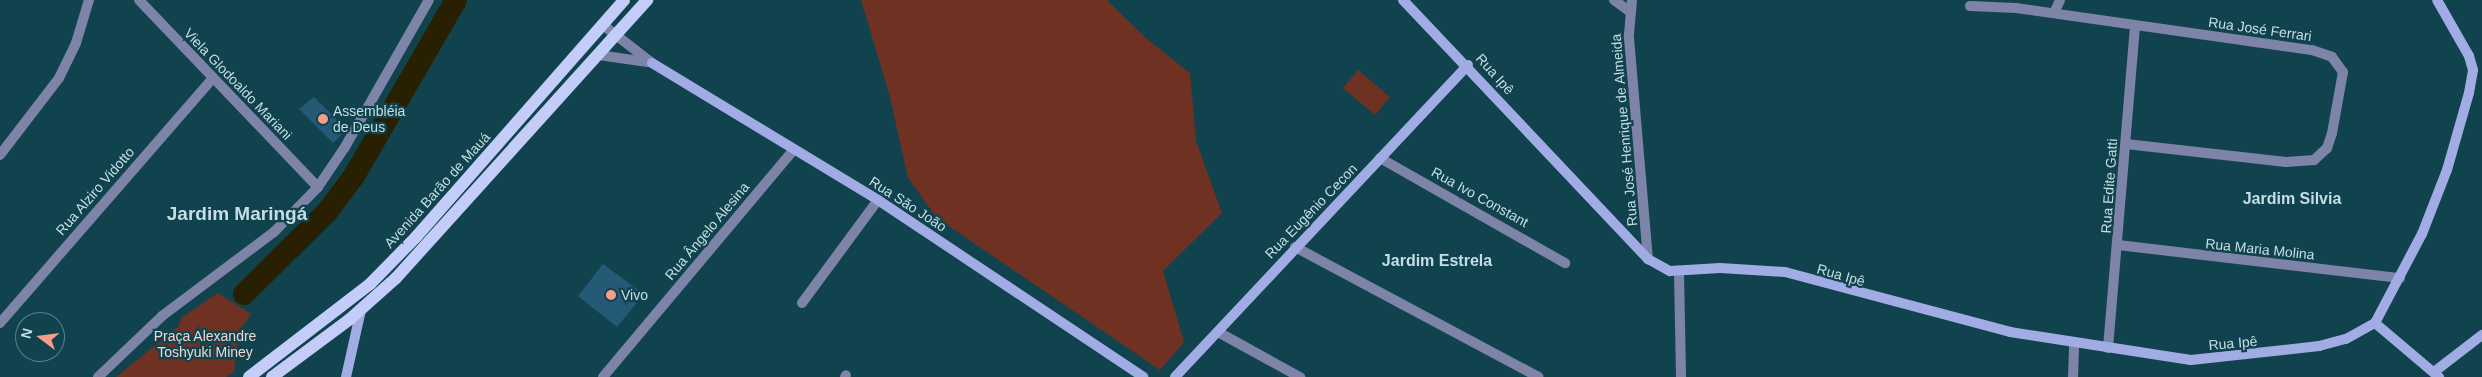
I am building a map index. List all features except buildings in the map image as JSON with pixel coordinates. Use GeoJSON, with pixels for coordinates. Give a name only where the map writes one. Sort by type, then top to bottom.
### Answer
{"type":"FeatureCollection","features":[{"type":"Feature","properties":{"kind":"main road","name":"Avenida Barão de Mauá"},"geometry":{"type":"LineString","coordinates":[[249,377],[370,284],[467,182],[624,0]]}},
{"type":"Feature","properties":{"kind":"main road","name":"Avenida Barão de Mauá"},"geometry":{"type":"LineString","coordinates":[[272,377],[361,310],[437,236],[646,0]]}},
{"type":"Feature","properties":{"kind":"street"},"geometry":{"type":"LineString","coordinates":[[0,155],[56,84],[76,43],[89,0]]}},
{"type":"Feature","properties":{"kind":"street","name":"Viela Glodoaldo Mariani"},"geometry":{"type":"LineString","coordinates":[[139,0],[212,79],[318,187]]}},
{"type":"Feature","properties":{"kind":"street"},"geometry":{"type":"LineString","coordinates":[[98,377],[162,316],[267,238],[318,187],[345,147],[429,0]]}},
{"type":"Feature","properties":{"kind":"street","name":"Rua Ipê"},"geometry":{"type":"LineString","coordinates":[[1403,0],[1468,65],[1648,259],[1679,272],[1720,268],[1785,272],[1956,320],[2108,348],[2191,360],[2266,354],[2346,339],[2375,323]]}},
{"type":"Feature","properties":{"kind":"street"},"geometry":{"type":"LineString","coordinates":[[1614,0],[1629,11]]}},
{"type":"Feature","properties":{"kind":"street","name":"Rua José Henrique de Almeida"},"geometry":{"type":"LineString","coordinates":[[1632,0],[1629,11],[1648,259]]}},
{"type":"Feature","properties":{"kind":"street"},"geometry":{"type":"LineString","coordinates":[[2054,13],[2060,0]]}},
{"type":"Feature","properties":{"kind":"street"},"geometry":{"type":"LineString","coordinates":[[2437,0],[2469,56],[2473,70],[2447,170],[2400,278],[2375,323],[2436,374],[2482,334]]}},
{"type":"Feature","properties":{"kind":"street","name":"Rua José Ferrari"},"geometry":{"type":"LineString","coordinates":[[1970,6],[2054,13],[2312,50],[2340,64],[2344,80],[2327,148],[2314,160],[2286,162],[2126,144]]}},
{"type":"Feature","properties":{"kind":"street","name":"Rua São João"},"geometry":{"type":"LineString","coordinates":[[603,25],[652,63],[878,200],[1143,377]]}},
{"type":"Feature","properties":{"kind":"street","name":"Rua Edite Gatti"},"geometry":{"type":"LineString","coordinates":[[2108,348],[2135,26]]}},
{"type":"Feature","properties":{"kind":"street","name":"Rua São João"},"geometry":{"type":"LineString","coordinates":[[599,55],[652,63]]}},
{"type":"Feature","properties":{"kind":"street","name":"Rua Eugênio Cecon"},"geometry":{"type":"LineString","coordinates":[[1175,377],[1295,247],[1468,65]]}},
{"type":"Feature","properties":{"kind":"street","name":"Rua Alziro Vidotto"},"geometry":{"type":"LineString","coordinates":[[0,323],[212,79]]}},
{"type":"Feature","properties":{"kind":"street","name":"Rua Ângelo Alesina"},"geometry":{"type":"LineString","coordinates":[[603,377],[794,149]]}},
{"type":"Feature","properties":{"kind":"street","name":"Rua Ivo Constant"},"geometry":{"type":"LineString","coordinates":[[1380,158],[1565,263]]}},
{"type":"Feature","properties":{"kind":"street"},"geometry":{"type":"LineString","coordinates":[[802,303],[878,200]]}},
{"type":"Feature","properties":{"kind":"street","name":"Rua Maria Molina"},"geometry":{"type":"LineString","coordinates":[[2118,245],[2400,278]]}},
{"type":"Feature","properties":{"kind":"street"},"geometry":{"type":"LineString","coordinates":[[1295,247],[1538,377]]}},
{"type":"Feature","properties":{"kind":"street"},"geometry":{"type":"LineString","coordinates":[[1679,272],[1681,377]]}},
{"type":"Feature","properties":{"kind":"street"},"geometry":{"type":"LineString","coordinates":[[346,377],[361,310]]}},
{"type":"Feature","properties":{"kind":"street"},"geometry":{"type":"LineString","coordinates":[[1218,332],[1300,377]]}},
{"type":"Feature","properties":{"kind":"street"},"geometry":{"type":"LineString","coordinates":[[2073,377],[2074,342]]}},
{"type":"Feature","properties":{"kind":"green space"},"geometry":{"type":"Polygon","coordinates":[[[861,0],[1107,0],[1147,39],[1190,73],[1196,141],[1222,213],[1163,271],[1184,342],[1160,370],[937,218],[908,178],[890,97],[861,0]]]}},
{"type":"Feature","properties":{"kind":"green space"},"geometry":{"type":"Polygon","coordinates":[[[1358,70],[1390,97],[1375,115],[1343,88],[1358,70]]]}},
{"type":"Feature","properties":{"kind":"green space","name":"Praça Alexandre Toshyuki Miney"},"geometry":{"type":"Polygon","coordinates":[[[218,293],[251,314],[239,331],[234,372],[226,377],[116,377],[179,326],[181,318],[218,293]]]}},
{"type":"Feature","properties":{"kind":"waterway"},"geometry":{"type":"LineString","coordinates":[[244,294],[327,212],[354,176],[456,0]]}},
{"type":"Feature","properties":{"kind":"place","name":"Assembléia de Deus"},"geometry":{"type":"Point","coordinates":[323,119]}},
{"type":"Feature","properties":{"kind":"place","name":"Vivo"},"geometry":{"type":"Point","coordinates":[611,295]}},
{"type":"Feature","properties":{"kind":"district","name":"Jardim Silvia"},"geometry":{"type":"Point","coordinates":[2292,199]}},
{"type":"Feature","properties":{"kind":"district","name":"Jardim Maringá"},"geometry":{"type":"Point","coordinates":[237,214]}},
{"type":"Feature","properties":{"kind":"district","name":"Jardim Estrela"},"geometry":{"type":"Point","coordinates":[1437,261]}}]}
